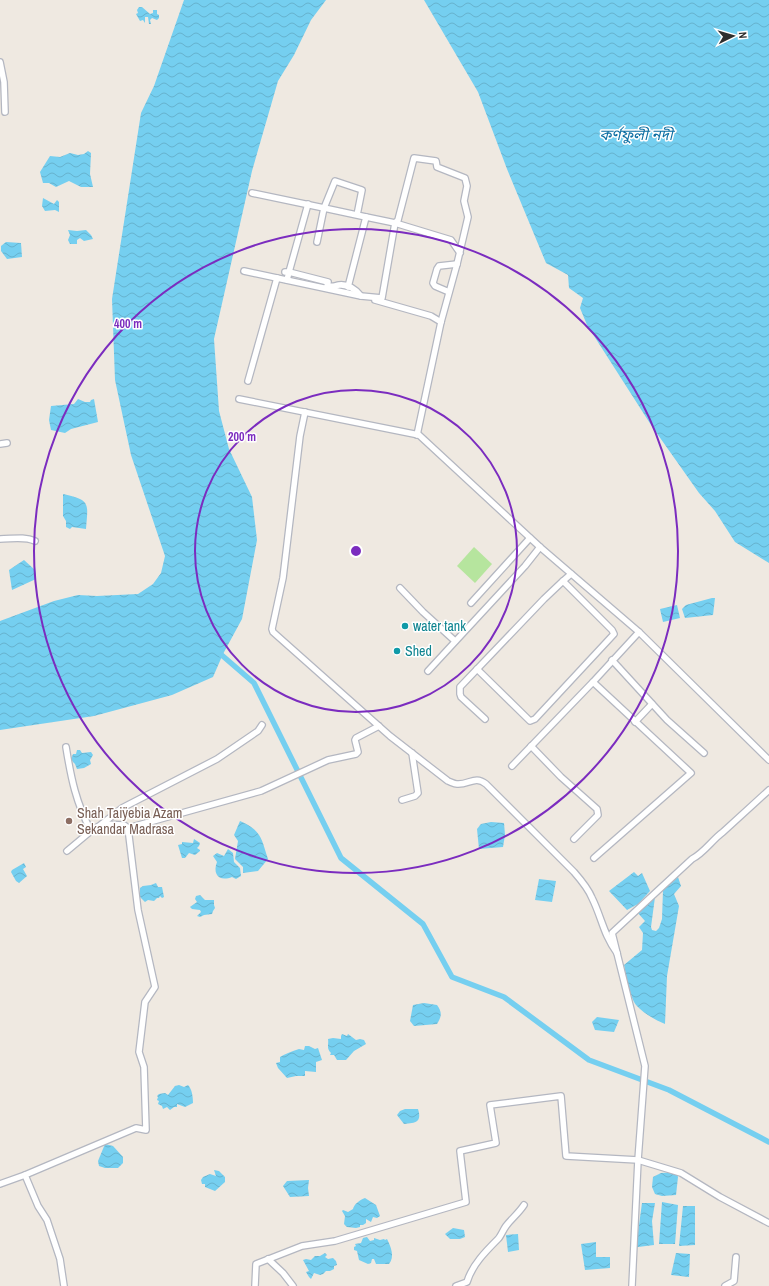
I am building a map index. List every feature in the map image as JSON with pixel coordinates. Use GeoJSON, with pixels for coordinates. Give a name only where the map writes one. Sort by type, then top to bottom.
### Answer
{"type":"FeatureCollection","features":[{"type":"Feature","properties":{"kind":"street"},"geometry":{"type":"LineString","coordinates":[[0,62],[4,82],[5,112]]}},
{"type":"Feature","properties":{"kind":"street"},"geometry":{"type":"LineString","coordinates":[[287,272],[328,282],[327,286],[334,288],[340,285],[354,288],[361,296],[382,298],[395,223],[398,220],[414,158],[436,161],[437,167],[465,178],[467,186],[464,201],[468,217],[460,253],[441,322],[417,435]]}},
{"type":"Feature","properties":{"kind":"street"},"geometry":{"type":"LineString","coordinates":[[317,242],[324,208],[335,181],[362,190],[356,215]]}},
{"type":"Feature","properties":{"kind":"street"},"geometry":{"type":"LineString","coordinates":[[252,193],[395,223],[451,240],[460,253]]}},
{"type":"Feature","properties":{"kind":"street"},"geometry":{"type":"LineString","coordinates":[[287,280],[287,272],[308,204]]}},
{"type":"Feature","properties":{"kind":"street"},"geometry":{"type":"LineString","coordinates":[[348,287],[366,217]]}},
{"type":"Feature","properties":{"kind":"street"},"geometry":{"type":"LineString","coordinates":[[449,292],[435,286],[433,283],[437,269],[439,266],[457,264]]}},
{"type":"Feature","properties":{"kind":"street"},"geometry":{"type":"LineString","coordinates":[[244,271],[361,296],[431,316],[441,322]]}},
{"type":"Feature","properties":{"kind":"street"},"geometry":{"type":"LineString","coordinates":[[248,381],[277,278]]}},
{"type":"Feature","properties":{"kind":"street"},"geometry":{"type":"LineString","coordinates":[[239,399],[419,435],[540,548],[639,632],[769,760]]}},
{"type":"Feature","properties":{"kind":"street"},"geometry":{"type":"LineString","coordinates":[[305,412],[300,436],[283,578],[272,629],[273,632],[379,726],[448,781],[458,784],[481,780],[546,843],[587,887],[593,899],[606,936],[617,953]]}},
{"type":"Feature","properties":{"kind":"street"},"geometry":{"type":"LineString","coordinates":[[0,444],[7,443]]}},
{"type":"Feature","properties":{"kind":"street"},"geometry":{"type":"LineString","coordinates":[[0,539],[19,538],[35,541]]}},
{"type":"Feature","properties":{"kind":"street"},"geometry":{"type":"LineString","coordinates":[[471,603],[530,538]]}},
{"type":"Feature","properties":{"kind":"street"},"geometry":{"type":"LineString","coordinates":[[428,671],[540,548]]}},
{"type":"Feature","properties":{"kind":"street"},"geometry":{"type":"LineString","coordinates":[[485,719],[462,697],[460,694],[460,688],[544,599],[571,574]]}},
{"type":"Feature","properties":{"kind":"street"},"geometry":{"type":"LineString","coordinates":[[477,669],[530,721],[535,719],[614,634],[612,630],[563,581]]}},
{"type":"Feature","properties":{"kind":"street"},"geometry":{"type":"LineString","coordinates":[[400,588],[423,612],[455,641]]}},
{"type":"Feature","properties":{"kind":"street"},"geometry":{"type":"LineString","coordinates":[[512,766],[639,632]]}},
{"type":"Feature","properties":{"kind":"street"},"geometry":{"type":"LineString","coordinates":[[612,660],[667,720],[704,753]]}},
{"type":"Feature","properties":{"kind":"street"},"geometry":{"type":"LineString","coordinates":[[593,682],[691,774],[594,858]]}},
{"type":"Feature","properties":{"kind":"street"},"geometry":{"type":"LineString","coordinates":[[636,722],[652,704]]}},
{"type":"Feature","properties":{"kind":"street"},"geometry":{"type":"LineString","coordinates":[[67,851],[122,808],[217,759],[258,731],[262,725]]}},
{"type":"Feature","properties":{"kind":"street"},"geometry":{"type":"LineString","coordinates":[[102,824],[124,825],[128,828],[261,791],[328,760],[356,754],[358,752],[355,740],[356,738],[379,726]]}},
{"type":"Feature","properties":{"kind":"street"},"geometry":{"type":"LineString","coordinates":[[531,746],[561,777],[597,809],[598,815],[574,839]]}},
{"type":"Feature","properties":{"kind":"street"},"geometry":{"type":"LineString","coordinates":[[66,747],[71,778],[81,813],[91,831]]}},
{"type":"Feature","properties":{"kind":"street"},"geometry":{"type":"LineString","coordinates":[[402,800],[415,796],[418,793],[412,753]]}},
{"type":"Feature","properties":{"kind":"street"},"geometry":{"type":"LineString","coordinates":[[632,1286],[638,1160],[645,1066],[612,937],[612,931],[672,879],[692,859],[699,856],[716,837],[769,790]]}},
{"type":"Feature","properties":{"kind":"street"},"geometry":{"type":"LineString","coordinates":[[0,1184],[136,1128],[146,1130],[144,1068],[139,1052],[145,1002],[155,987],[138,910],[128,828]]}},
{"type":"Feature","properties":{"kind":"street"},"geometry":{"type":"LineString","coordinates":[[255,1286],[256,1264],[268,1259],[302,1246],[335,1241],[466,1202],[460,1151],[496,1143],[490,1106],[561,1096],[566,1156],[638,1160],[681,1173],[720,1197],[769,1223]]}},
{"type":"Feature","properties":{"kind":"street"},"geometry":{"type":"LineString","coordinates":[[25,1174],[38,1206],[47,1220],[60,1258],[64,1286]]}},
{"type":"Feature","properties":{"kind":"street"},"geometry":{"type":"LineString","coordinates":[[458,1285],[467,1282],[469,1274],[477,1263],[492,1244],[499,1238],[506,1227],[517,1216],[524,1205]]}},
{"type":"Feature","properties":{"kind":"street"},"geometry":{"type":"LineString","coordinates":[[725,1286],[734,1281],[736,1257]]}},
{"type":"Feature","properties":{"kind":"street"},"geometry":{"type":"LineString","coordinates":[[268,1259],[283,1273],[293,1286]]}},
{"type":"Feature","properties":{"kind":"green space"},"geometry":{"type":"Polygon","coordinates":[[[474,547],[492,564],[475,583],[457,566],[474,547]]]}},
{"type":"Feature","properties":{"kind":"water"},"geometry":{"type":"Polygon","coordinates":[[[184,0],[326,0],[311,20],[294,55],[278,81],[252,171],[214,339],[219,411],[229,449],[252,497],[257,540],[242,619],[223,654],[213,677],[172,695],[94,716],[0,730],[0,621],[54,601],[78,595],[97,596],[138,594],[153,584],[161,573],[165,556],[131,455],[115,380],[112,299],[141,113],[154,86],[184,0]]]}},
{"type":"Feature","properties":{"kind":"water","name":"কর্ণফুলী নদী"},"geometry":{"type":"Polygon","coordinates":[[[424,0],[769,0],[769,563],[735,542],[715,511],[699,493],[651,425],[587,325],[580,308],[583,298],[569,288],[568,275],[546,263],[507,169],[478,92],[424,0]]]}},
{"type":"Feature","properties":{"kind":"water"},"geometry":{"type":"Polygon","coordinates":[[[139,7],[142,7],[150,14],[153,13],[153,10],[157,10],[159,18],[157,20],[152,18],[150,20],[151,24],[149,24],[148,17],[145,17],[145,23],[143,20],[140,21],[136,14],[138,13],[137,10],[139,7]]]}},
{"type":"Feature","properties":{"kind":"water"},"geometry":{"type":"Polygon","coordinates":[[[88,151],[91,153],[90,174],[93,187],[81,187],[69,181],[56,187],[49,183],[43,183],[40,172],[50,156],[60,157],[70,153],[78,155],[84,154],[88,151]]]}},
{"type":"Feature","properties":{"kind":"water"},"geometry":{"type":"Polygon","coordinates":[[[43,198],[54,204],[57,200],[59,202],[59,212],[55,210],[45,211],[42,206],[43,198]]]}},
{"type":"Feature","properties":{"kind":"water"},"geometry":{"type":"Polygon","coordinates":[[[68,230],[86,230],[93,239],[84,241],[80,238],[77,240],[77,244],[70,244],[68,240],[70,235],[68,230]]]}},
{"type":"Feature","properties":{"kind":"water"},"geometry":{"type":"Polygon","coordinates":[[[6,242],[21,243],[22,257],[7,259],[1,251],[1,246],[6,242]]]}},
{"type":"Feature","properties":{"kind":"water"},"geometry":{"type":"Polygon","coordinates":[[[78,399],[85,402],[90,402],[94,399],[98,422],[71,429],[65,433],[51,430],[49,420],[51,406],[74,404],[78,399]]]}},
{"type":"Feature","properties":{"kind":"water"},"geometry":{"type":"Polygon","coordinates":[[[63,494],[79,498],[86,504],[86,529],[72,527],[70,529],[66,527],[66,521],[63,516],[63,494]]]}},
{"type":"Feature","properties":{"kind":"water"},"geometry":{"type":"Polygon","coordinates":[[[24,560],[35,570],[36,579],[12,590],[9,570],[24,560]]]}},
{"type":"Feature","properties":{"kind":"water"},"geometry":{"type":"Polygon","coordinates":[[[715,598],[713,615],[685,618],[682,609],[686,605],[715,598]]]}},
{"type":"Feature","properties":{"kind":"water"},"geometry":{"type":"Polygon","coordinates":[[[677,605],[680,618],[663,622],[660,609],[677,605]]]}},
{"type":"Feature","properties":{"kind":"water"},"geometry":{"type":"Polygon","coordinates":[[[77,750],[80,750],[82,753],[91,752],[93,755],[90,760],[91,764],[84,768],[77,769],[71,759],[73,754],[76,754],[77,750]]]}},
{"type":"Feature","properties":{"kind":"water"},"geometry":{"type":"Polygon","coordinates":[[[240,821],[257,832],[264,846],[268,859],[258,871],[243,873],[243,867],[235,859],[238,841],[234,835],[240,821]]]}},
{"type":"Feature","properties":{"kind":"water"},"geometry":{"type":"Polygon","coordinates":[[[491,822],[504,823],[505,835],[503,847],[479,849],[477,829],[481,824],[491,822]]]}},
{"type":"Feature","properties":{"kind":"water"},"geometry":{"type":"Polygon","coordinates":[[[194,839],[200,843],[197,848],[200,851],[195,855],[189,853],[185,858],[182,858],[178,845],[182,844],[182,842],[193,843],[194,839]]]}},
{"type":"Feature","properties":{"kind":"water"},"geometry":{"type":"Polygon","coordinates":[[[228,849],[233,853],[234,862],[240,868],[241,876],[236,879],[232,877],[224,879],[216,874],[217,862],[213,856],[217,853],[224,856],[228,849]]]}},
{"type":"Feature","properties":{"kind":"water"},"geometry":{"type":"Polygon","coordinates":[[[24,863],[26,867],[23,869],[27,876],[19,883],[16,881],[11,872],[24,863]]]}},
{"type":"Feature","properties":{"kind":"water"},"geometry":{"type":"Polygon","coordinates":[[[634,872],[638,876],[642,873],[650,891],[638,904],[627,910],[609,891],[634,872]]]}},
{"type":"Feature","properties":{"kind":"water"},"geometry":{"type":"Polygon","coordinates":[[[678,877],[681,886],[674,894],[679,906],[667,976],[665,1024],[649,1016],[636,1005],[630,991],[624,965],[642,950],[643,933],[639,927],[645,921],[637,912],[655,897],[651,927],[652,930],[656,931],[659,928],[662,919],[663,890],[678,877]]]}},
{"type":"Feature","properties":{"kind":"water"},"geometry":{"type":"Polygon","coordinates":[[[539,879],[556,881],[552,902],[535,900],[539,879]]]}},
{"type":"Feature","properties":{"kind":"water"},"geometry":{"type":"Polygon","coordinates":[[[156,883],[158,887],[162,887],[164,897],[162,898],[160,896],[154,901],[148,900],[145,902],[140,897],[140,888],[156,883]]]}},
{"type":"Feature","properties":{"kind":"water"},"geometry":{"type":"Polygon","coordinates":[[[200,895],[205,900],[214,900],[215,908],[212,914],[200,917],[197,916],[201,912],[200,910],[192,909],[190,907],[197,902],[195,899],[196,896],[200,895]]]}},
{"type":"Feature","properties":{"kind":"water"},"geometry":{"type":"Polygon","coordinates":[[[424,1003],[437,1005],[441,1012],[440,1019],[437,1024],[414,1026],[410,1021],[413,1005],[424,1003]]]}},
{"type":"Feature","properties":{"kind":"water"},"geometry":{"type":"Polygon","coordinates":[[[597,1017],[619,1020],[614,1032],[595,1030],[592,1022],[597,1017]]]}},
{"type":"Feature","properties":{"kind":"water"},"geometry":{"type":"Polygon","coordinates":[[[342,1034],[347,1036],[348,1034],[356,1040],[364,1040],[366,1044],[354,1051],[346,1060],[337,1060],[334,1055],[330,1055],[331,1053],[328,1048],[328,1039],[341,1039],[342,1034]]]}},
{"type":"Feature","properties":{"kind":"water"},"geometry":{"type":"Polygon","coordinates":[[[305,1046],[315,1049],[318,1048],[322,1060],[316,1062],[316,1072],[305,1071],[305,1076],[287,1078],[278,1068],[276,1063],[280,1062],[280,1057],[299,1049],[304,1050],[305,1046]]]}},
{"type":"Feature","properties":{"kind":"water"},"geometry":{"type":"Polygon","coordinates":[[[179,1085],[184,1087],[188,1085],[192,1093],[193,1103],[185,1107],[177,1104],[177,1107],[170,1110],[167,1107],[163,1109],[162,1106],[158,1104],[159,1101],[157,1100],[157,1096],[165,1093],[168,1095],[175,1086],[179,1085]]]}},
{"type":"Feature","properties":{"kind":"water"},"geometry":{"type":"Polygon","coordinates":[[[405,1109],[418,1109],[419,1117],[417,1121],[404,1124],[397,1115],[400,1111],[405,1109]]]}},
{"type":"Feature","properties":{"kind":"water"},"geometry":{"type":"Polygon","coordinates":[[[105,1144],[113,1146],[123,1157],[123,1163],[118,1168],[105,1168],[99,1166],[98,1161],[105,1144]]]}},
{"type":"Feature","properties":{"kind":"water"},"geometry":{"type":"Polygon","coordinates":[[[214,1170],[219,1171],[225,1177],[225,1182],[215,1191],[205,1187],[205,1184],[202,1184],[201,1180],[203,1177],[210,1174],[216,1176],[214,1170]]]}},
{"type":"Feature","properties":{"kind":"water"},"geometry":{"type":"Polygon","coordinates":[[[676,1172],[678,1177],[676,1195],[662,1196],[655,1194],[652,1187],[653,1177],[661,1173],[676,1172]]]}},
{"type":"Feature","properties":{"kind":"water"},"geometry":{"type":"Polygon","coordinates":[[[309,1180],[309,1196],[290,1197],[283,1186],[287,1181],[309,1180]]]}},
{"type":"Feature","properties":{"kind":"water"},"geometry":{"type":"Polygon","coordinates":[[[365,1198],[376,1205],[380,1216],[377,1218],[373,1217],[371,1222],[366,1219],[366,1223],[360,1225],[360,1227],[347,1227],[344,1224],[345,1216],[342,1211],[348,1212],[353,1209],[358,1202],[365,1198]]]}},
{"type":"Feature","properties":{"kind":"water"},"geometry":{"type":"Polygon","coordinates":[[[662,1202],[678,1205],[675,1244],[659,1244],[662,1202]]]}},
{"type":"Feature","properties":{"kind":"water"},"geometry":{"type":"Polygon","coordinates":[[[642,1203],[655,1203],[652,1221],[654,1245],[636,1247],[642,1203]]]}},
{"type":"Feature","properties":{"kind":"water"},"geometry":{"type":"Polygon","coordinates":[[[683,1206],[695,1206],[695,1245],[679,1246],[683,1206]]]}},
{"type":"Feature","properties":{"kind":"water"},"geometry":{"type":"Polygon","coordinates":[[[453,1228],[464,1230],[465,1237],[460,1239],[450,1239],[445,1234],[453,1228]]]}},
{"type":"Feature","properties":{"kind":"water"},"geometry":{"type":"Polygon","coordinates":[[[518,1234],[519,1250],[508,1252],[506,1235],[518,1234]]]}},
{"type":"Feature","properties":{"kind":"water"},"geometry":{"type":"Polygon","coordinates":[[[367,1237],[370,1241],[374,1240],[374,1238],[380,1240],[387,1239],[392,1255],[389,1264],[376,1264],[374,1259],[372,1259],[371,1263],[368,1264],[359,1260],[357,1251],[354,1250],[354,1247],[356,1246],[355,1244],[361,1243],[363,1238],[367,1237]]]}},
{"type":"Feature","properties":{"kind":"water"},"geometry":{"type":"Polygon","coordinates":[[[596,1242],[596,1257],[610,1257],[610,1268],[585,1270],[581,1244],[596,1242]]]}},
{"type":"Feature","properties":{"kind":"water"},"geometry":{"type":"Polygon","coordinates":[[[325,1253],[327,1255],[325,1257],[328,1259],[333,1258],[337,1265],[334,1266],[334,1269],[326,1271],[323,1274],[320,1275],[314,1273],[311,1279],[306,1272],[309,1271],[303,1260],[311,1260],[315,1256],[320,1256],[325,1253]]]}},
{"type":"Feature","properties":{"kind":"water"},"geometry":{"type":"Polygon","coordinates":[[[676,1253],[690,1254],[689,1277],[671,1275],[676,1253]]]}},
{"type":"Feature","properties":{"kind":"waterway"},"geometry":{"type":"LineString","coordinates":[[217,651],[254,683],[341,858],[423,924],[452,977],[504,997],[589,1060],[669,1090],[769,1142]]}},
{"type":"Feature","properties":{"kind":"place","name":"water tank"},"geometry":{"type":"Point","coordinates":[405,626]}},
{"type":"Feature","properties":{"kind":"place","name":"Shed"},"geometry":{"type":"Point","coordinates":[397,651]}},
{"type":"Feature","properties":{"kind":"place","name":"Shah Taiÿebia Azam Sekandar Madrasa"},"geometry":{"type":"Point","coordinates":[69,821]}}]}
